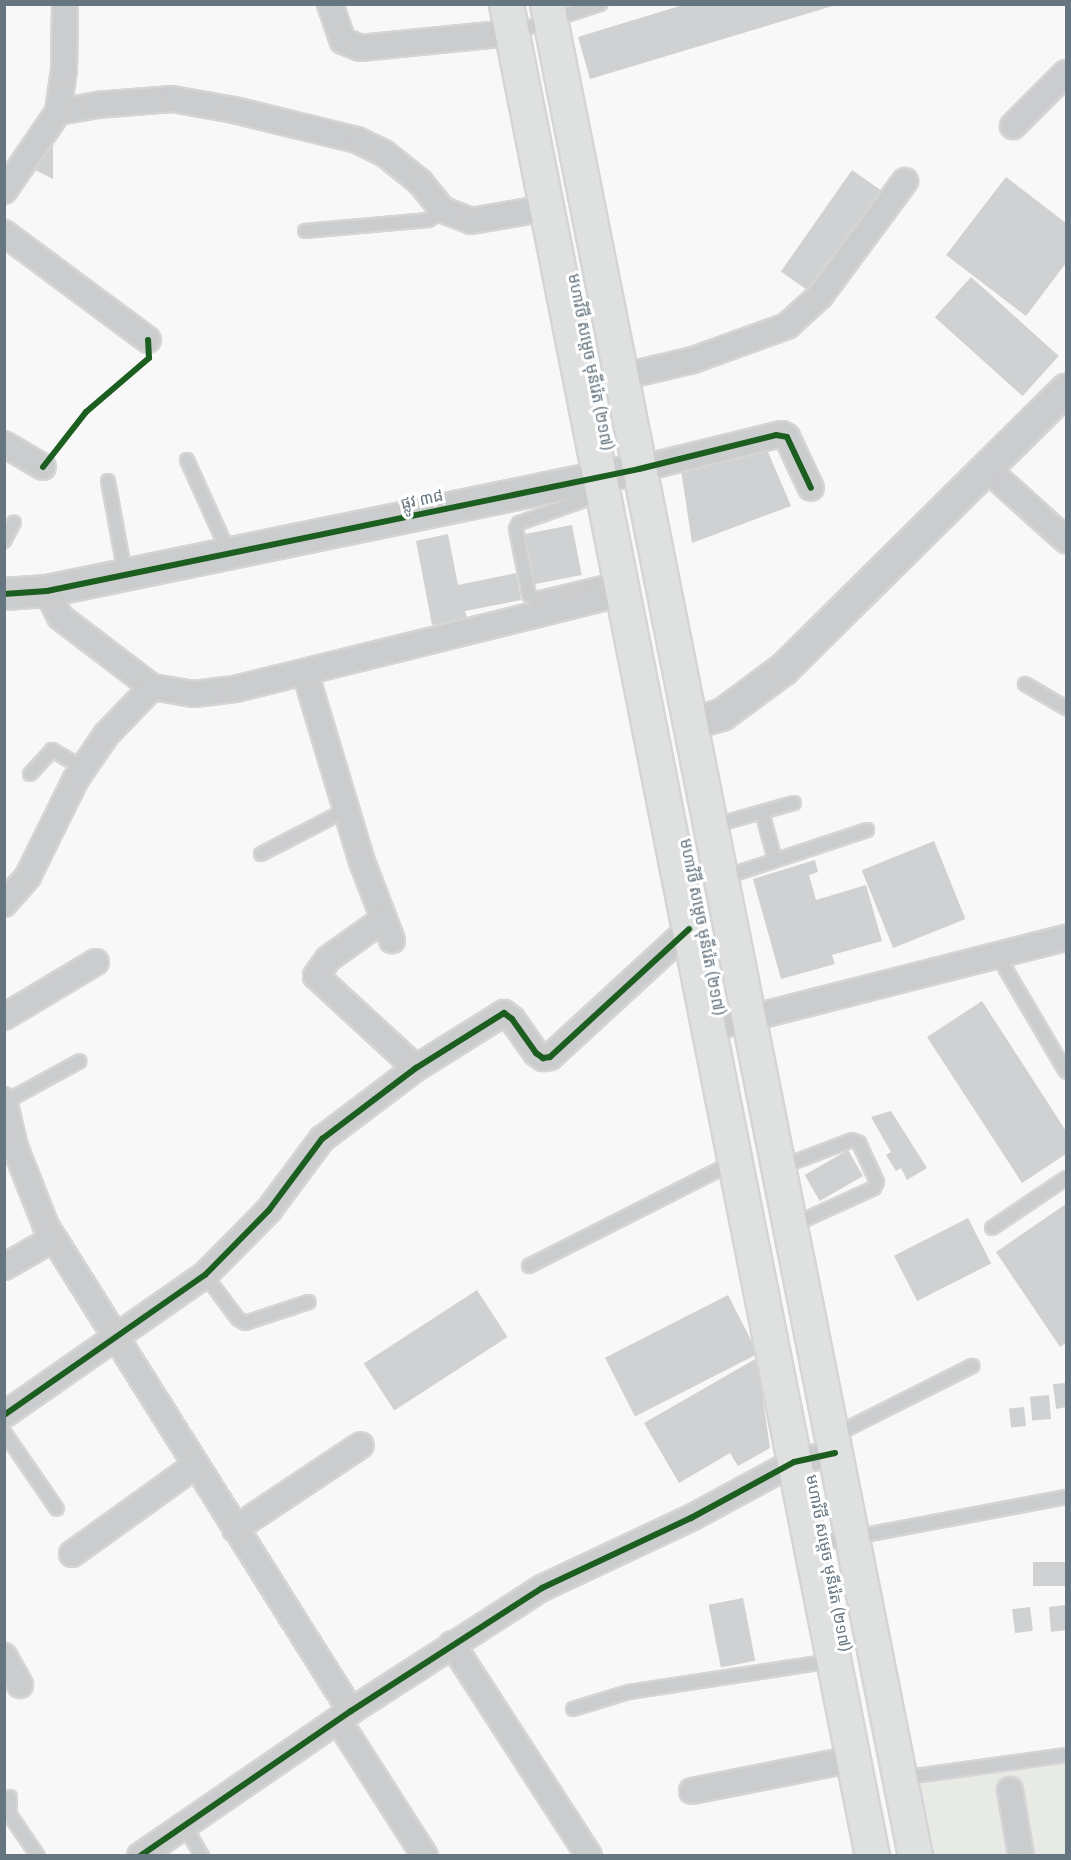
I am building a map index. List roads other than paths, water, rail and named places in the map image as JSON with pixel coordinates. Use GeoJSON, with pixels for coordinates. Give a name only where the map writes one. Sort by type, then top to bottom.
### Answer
{"type":"FeatureCollection","features":[{"type":"Feature","properties":{"kind":"main road","name":"មហាវិថី សម្តេច មុនីរ៉េត (២១៧)"},"geometry":{"type":"LineString","coordinates":[[549,11],[915,1856]]}},
{"type":"Feature","properties":{"kind":"main road","name":"មហាវិថី សម្តេច មុនីរ៉េត (២១៧)"},"geometry":{"type":"LineString","coordinates":[[508,19],[872,1856]]}},
{"type":"Feature","properties":{"kind":"street"},"geometry":{"type":"LineString","coordinates":[[4,191],[58,112],[64,70],[64,4]]}},
{"type":"Feature","properties":{"kind":"street"},"geometry":{"type":"LineString","coordinates":[[330,4],[343,41],[360,48],[508,19]]}},
{"type":"Feature","properties":{"kind":"street"},"geometry":{"type":"LineString","coordinates":[[1013,126],[1066,73]]}},
{"type":"Feature","properties":{"kind":"street"},"geometry":{"type":"LineString","coordinates":[[58,112],[96,105],[172,99],[313,127],[357,140],[384,153],[420,182],[443,210],[471,221],[546,208]]}},
{"type":"Feature","properties":{"kind":"street"},"geometry":{"type":"LineString","coordinates":[[621,377],[693,360],[787,326],[820,296],[905,181]]}},
{"type":"Feature","properties":{"kind":"street"},"geometry":{"type":"LineString","coordinates":[[4,232],[148,340]]}},
{"type":"Feature","properties":{"kind":"street"},"geometry":{"type":"LineString","coordinates":[[690,724],[722,715],[784,669],[1066,390]]}},
{"type":"Feature","properties":{"kind":"street","name":"ផ្លូវ ៣៨"},"geometry":{"type":"LineString","coordinates":[[4,594],[47,591],[230,554],[601,486],[639,469],[782,434],[787,436],[811,488]]}},
{"type":"Feature","properties":{"kind":"street"},"geometry":{"type":"LineString","coordinates":[[4,444],[43,467]]}},
{"type":"Feature","properties":{"kind":"street"},"geometry":{"type":"LineString","coordinates":[[986,468],[1066,540]]}},
{"type":"Feature","properties":{"kind":"street"},"geometry":{"type":"LineString","coordinates":[[47,591],[60,618],[152,687],[194,694],[236,689],[304,672],[621,586]]}},
{"type":"Feature","properties":{"kind":"street"},"geometry":{"type":"LineString","coordinates":[[304,672],[346,810],[388,930],[328,959],[316,976],[416,1068]]}},
{"type":"Feature","properties":{"kind":"street"},"geometry":{"type":"LineString","coordinates":[[4,904],[28,876],[83,768],[106,735],[152,687]]}},
{"type":"Feature","properties":{"kind":"street"},"geometry":{"type":"LineString","coordinates":[[4,1414],[206,1275],[268,1210],[322,1139],[416,1068],[504,1013],[512,1019],[536,1053],[543,1058],[550,1057],[689,929]]}},
{"type":"Feature","properties":{"kind":"street"},"geometry":{"type":"LineString","coordinates":[[708,1029],[749,1022],[1066,938]]}},
{"type":"Feature","properties":{"kind":"street"},"geometry":{"type":"LineString","coordinates":[[4,1017],[96,962]]}},
{"type":"Feature","properties":{"kind":"street"},"geometry":{"type":"LineString","coordinates":[[5,1101],[10,1150],[53,1239],[117,1337],[235,1529],[344,1715],[421,1854]]}},
{"type":"Feature","properties":{"kind":"street"},"geometry":{"type":"LineString","coordinates":[[4,1268],[53,1239]]}},
{"type":"Feature","properties":{"kind":"street"},"geometry":{"type":"LineString","coordinates":[[235,1529],[362,1445]]}},
{"type":"Feature","properties":{"kind":"street"},"geometry":{"type":"LineString","coordinates":[[140,1856],[344,1715],[542,1588],[691,1518],[794,1462],[833,1445]]}},
{"type":"Feature","properties":{"kind":"street"},"geometry":{"type":"LineString","coordinates":[[72,1554],[196,1465]]}},
{"type":"Feature","properties":{"kind":"street"},"geometry":{"type":"LineString","coordinates":[[452,1644],[589,1856]]}},
{"type":"Feature","properties":{"kind":"street"},"geometry":{"type":"LineString","coordinates":[[4,1656],[20,1685]]}},
{"type":"Feature","properties":{"kind":"street"},"geometry":{"type":"LineString","coordinates":[[692,1791],[853,1759]]}},
{"type":"Feature","properties":{"kind":"street"},"geometry":{"type":"LineString","coordinates":[[1010,1790],[1021,1856]]}},
{"type":"Feature","properties":{"kind":"lane"},"geometry":{"type":"LineString","coordinates":[[508,19],[600,4]]}},
{"type":"Feature","properties":{"kind":"lane"},"geometry":{"type":"LineString","coordinates":[[305,231],[429,220],[443,210]]}},
{"type":"Feature","properties":{"kind":"lane"},"geometry":{"type":"LineString","coordinates":[[188,460],[230,554]]}},
{"type":"Feature","properties":{"kind":"lane"},"geometry":{"type":"LineString","coordinates":[[108,481],[125,575]]}},
{"type":"Feature","properties":{"kind":"lane"},"geometry":{"type":"LineString","coordinates":[[601,486],[519,523],[516,529],[529,595],[536,599],[621,586]]}},
{"type":"Feature","properties":{"kind":"lane"},"geometry":{"type":"LineString","coordinates":[[4,541],[14,522]]}},
{"type":"Feature","properties":{"kind":"lane"},"geometry":{"type":"LineString","coordinates":[[1025,684],[1066,708]]}},
{"type":"Feature","properties":{"kind":"lane"},"geometry":{"type":"LineString","coordinates":[[30,774],[52,750],[83,768]]}},
{"type":"Feature","properties":{"kind":"lane"},"geometry":{"type":"LineString","coordinates":[[710,826],[794,803]]}},
{"type":"Feature","properties":{"kind":"lane"},"geometry":{"type":"LineString","coordinates":[[261,854],[346,810]]}},
{"type":"Feature","properties":{"kind":"lane"},"geometry":{"type":"LineString","coordinates":[[762,812],[775,860]]}},
{"type":"Feature","properties":{"kind":"lane"},"geometry":{"type":"LineString","coordinates":[[721,878],[867,830]]}},
{"type":"Feature","properties":{"kind":"lane"},"geometry":{"type":"LineString","coordinates":[[998,956],[1066,1072]]}},
{"type":"Feature","properties":{"kind":"lane"},"geometry":{"type":"LineString","coordinates":[[5,1101],[80,1062]]}},
{"type":"Feature","properties":{"kind":"lane"},"geometry":{"type":"LineString","coordinates":[[778,1168],[852,1140],[859,1143],[877,1182],[874,1188],[790,1226]]}},
{"type":"Feature","properties":{"kind":"lane"},"geometry":{"type":"LineString","coordinates":[[529,1266],[735,1161]]}},
{"type":"Feature","properties":{"kind":"lane"},"geometry":{"type":"LineString","coordinates":[[992,1228],[1066,1178]]}},
{"type":"Feature","properties":{"kind":"lane"},"geometry":{"type":"LineString","coordinates":[[206,1275],[238,1319],[245,1323],[309,1302]]}},
{"type":"Feature","properties":{"kind":"lane"},"geometry":{"type":"LineString","coordinates":[[833,1445],[972,1366]]}},
{"type":"Feature","properties":{"kind":"lane"},"geometry":{"type":"LineString","coordinates":[[4,1432],[57,1509]]}},
{"type":"Feature","properties":{"kind":"lane"},"geometry":{"type":"LineString","coordinates":[[810,1545],[852,1539],[1066,1497]]}},
{"type":"Feature","properties":{"kind":"lane"},"geometry":{"type":"LineString","coordinates":[[573,1709],[629,1692],[834,1660]]}},
{"type":"Feature","properties":{"kind":"lane"},"geometry":{"type":"LineString","coordinates":[[899,1779],[1066,1755]]}},
{"type":"Feature","properties":{"kind":"lane"},"geometry":{"type":"LineString","coordinates":[[10,1797],[10,1815],[38,1856]]}},
{"type":"Feature","properties":{"kind":"lane"},"geometry":{"type":"LineString","coordinates":[[184,1825],[202,1856]]}}]}
